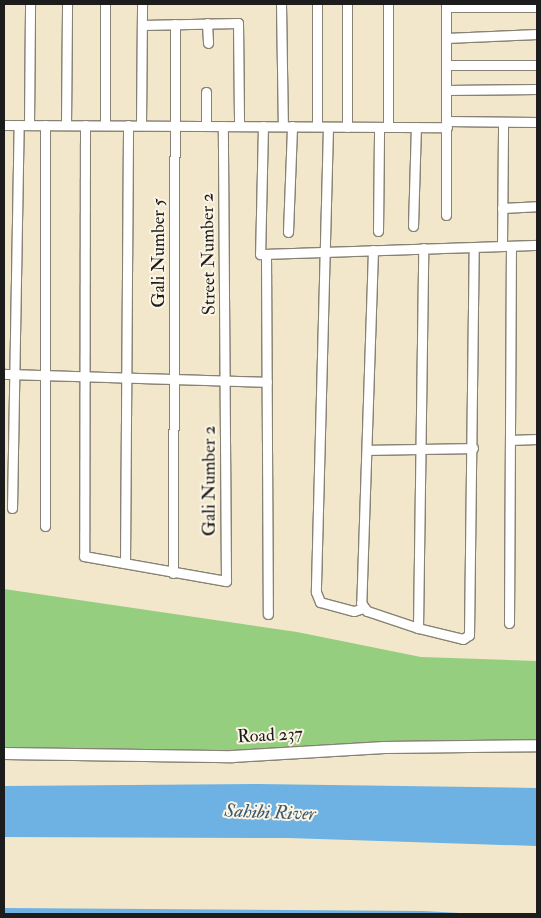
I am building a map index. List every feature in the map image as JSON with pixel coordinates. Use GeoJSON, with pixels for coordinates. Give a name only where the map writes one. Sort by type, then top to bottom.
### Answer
{"type":"FeatureCollection","features":[{"type":"Feature","properties":{"kind":"street"},"geometry":{"type":"LineString","coordinates":[[12,508],[15,373],[30,4]]}},
{"type":"Feature","properties":{"kind":"street"},"geometry":{"type":"LineString","coordinates":[[66,125],[67,4]]}},
{"type":"Feature","properties":{"kind":"street"},"geometry":{"type":"LineString","coordinates":[[105,4],[105,125]]}},
{"type":"Feature","properties":{"kind":"street"},"geometry":{"type":"LineString","coordinates":[[141,125],[142,4]]}},
{"type":"Feature","properties":{"kind":"street"},"geometry":{"type":"LineString","coordinates":[[281,4],[287,126],[288,232]]}},
{"type":"Feature","properties":{"kind":"street"},"geometry":{"type":"LineString","coordinates":[[317,4],[317,126]]}},
{"type":"Feature","properties":{"kind":"street"},"geometry":{"type":"LineString","coordinates":[[346,4],[346,126]]}},
{"type":"Feature","properties":{"kind":"street"},"geometry":{"type":"LineString","coordinates":[[378,231],[388,4]]}},
{"type":"Feature","properties":{"kind":"street"},"geometry":{"type":"LineString","coordinates":[[446,215],[446,5],[537,7]]}},
{"type":"Feature","properties":{"kind":"street"},"geometry":{"type":"LineString","coordinates":[[142,25],[238,23],[239,126]]}},
{"type":"Feature","properties":{"kind":"street","name":"Gali Number 5"},"geometry":{"type":"LineString","coordinates":[[173,573],[175,24]]}},
{"type":"Feature","properties":{"kind":"street"},"geometry":{"type":"LineString","coordinates":[[207,24],[208,43]]}},
{"type":"Feature","properties":{"kind":"street"},"geometry":{"type":"LineString","coordinates":[[446,38],[537,34]]}},
{"type":"Feature","properties":{"kind":"street"},"geometry":{"type":"LineString","coordinates":[[446,65],[537,65]]}},
{"type":"Feature","properties":{"kind":"street"},"geometry":{"type":"LineString","coordinates":[[447,90],[537,89]]}},
{"type":"Feature","properties":{"kind":"street"},"geometry":{"type":"LineString","coordinates":[[206,92],[206,126]]}},
{"type":"Feature","properties":{"kind":"street"},"geometry":{"type":"LineString","coordinates":[[503,122],[502,208],[506,246],[510,440],[509,623]]}},
{"type":"Feature","properties":{"kind":"street"},"geometry":{"type":"LineString","coordinates":[[4,125],[317,126],[328,128],[346,126],[416,127],[447,124],[537,122]]}},
{"type":"Feature","properties":{"kind":"street"},"geometry":{"type":"LineString","coordinates":[[45,125],[45,526]]}},
{"type":"Feature","properties":{"kind":"street"},"geometry":{"type":"LineString","coordinates":[[85,125],[84,556],[173,573]]}},
{"type":"Feature","properties":{"kind":"street"},"geometry":{"type":"LineString","coordinates":[[125,563],[129,379],[128,125]]}},
{"type":"Feature","properties":{"kind":"street","name":"Street Number 2"},"geometry":{"type":"LineString","coordinates":[[223,126],[226,381]]}},
{"type":"Feature","properties":{"kind":"street"},"geometry":{"type":"LineString","coordinates":[[263,126],[257,248],[266,254],[537,245]]}},
{"type":"Feature","properties":{"kind":"street"},"geometry":{"type":"LineString","coordinates":[[413,226],[416,127]]}},
{"type":"Feature","properties":{"kind":"street"},"geometry":{"type":"LineString","coordinates":[[328,128],[316,592],[320,602],[354,611],[362,608],[418,628],[463,638],[469,635],[473,448],[474,247]]}},
{"type":"Feature","properties":{"kind":"street"},"geometry":{"type":"LineString","coordinates":[[502,208],[537,206]]}},
{"type":"Feature","properties":{"kind":"street"},"geometry":{"type":"LineString","coordinates":[[418,628],[422,447],[423,248]]}},
{"type":"Feature","properties":{"kind":"street"},"geometry":{"type":"LineString","coordinates":[[362,608],[373,250]]}},
{"type":"Feature","properties":{"kind":"street"},"geometry":{"type":"LineString","coordinates":[[266,254],[268,614]]}},
{"type":"Feature","properties":{"kind":"street"},"geometry":{"type":"LineString","coordinates":[[4,374],[45,373],[85,378],[267,382]]}},
{"type":"Feature","properties":{"kind":"street","name":"Gali Number 2"},"geometry":{"type":"LineString","coordinates":[[173,573],[226,581],[226,381]]}},
{"type":"Feature","properties":{"kind":"street"},"geometry":{"type":"LineString","coordinates":[[510,440],[537,439]]}},
{"type":"Feature","properties":{"kind":"street"},"geometry":{"type":"LineString","coordinates":[[367,450],[422,447],[473,448]]}},
{"type":"Feature","properties":{"kind":"street","name":"Road 237"},"geometry":{"type":"LineString","coordinates":[[4,753],[232,756],[384,747],[537,745]]}},
{"type":"Feature","properties":{"kind":"green space"},"geometry":{"type":"Polygon","coordinates":[[[4,589],[297,632],[421,657],[537,661],[537,743],[227,754],[4,748],[4,589]]]}},
{"type":"Feature","properties":{"kind":"water","name":"Sahibi River"},"geometry":{"type":"Polygon","coordinates":[[[258,784],[537,788],[537,846],[288,838],[4,837],[4,786],[258,784]]]}},
{"type":"Feature","properties":{"kind":"water"},"geometry":{"type":"Polygon","coordinates":[[[4,908],[423,911],[478,914],[4,914],[4,908]]]}}]}
